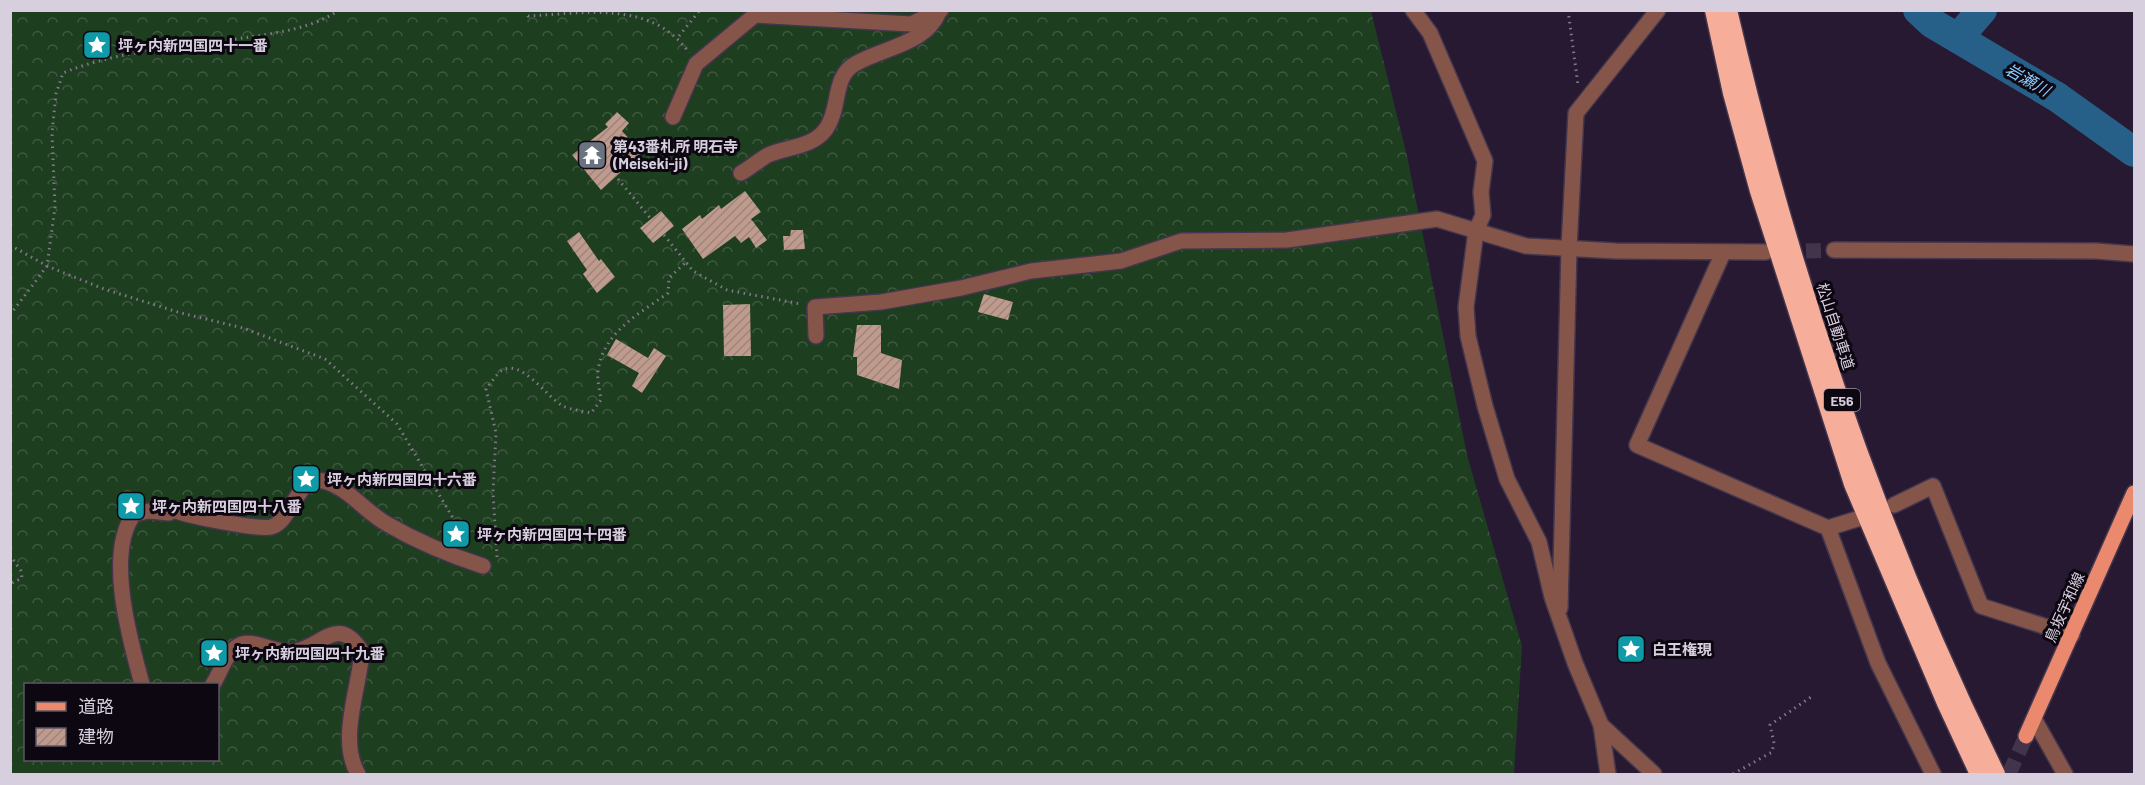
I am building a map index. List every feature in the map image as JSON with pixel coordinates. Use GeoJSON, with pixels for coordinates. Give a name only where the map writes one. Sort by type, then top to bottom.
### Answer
{"type":"FeatureCollection","features":[{"type":"Feature","properties":{"kind":"highway","name":"E56"},"geometry":{"type":"LineString","coordinates":[[1714,10],[1732,93],[1759,191],[1853,484],[1946,704],[1979,774]]}},
{"type":"Feature","properties":{"kind":"highway","name":"松山自動車道"},"geometry":{"type":"LineString","coordinates":[[1728,10],[1765,155],[1807,296],[1872,491],[1910,589],[1958,699],[1996,774]]}},
{"type":"Feature","properties":{"kind":"main road","name":"鳥坂宇和線"},"geometry":{"type":"LineString","coordinates":[[2026,736],[2134,493]]}},
{"type":"Feature","properties":{"kind":"street"},"geometry":{"type":"LineString","coordinates":[[1413,10],[1430,33],[1485,161],[1481,192],[1483,216],[1476,231],[1466,307],[1468,336],[1485,406],[1507,479],[1539,543],[1575,663],[1602,725],[1608,774]]}},
{"type":"Feature","properties":{"kind":"street"},"geometry":{"type":"LineString","coordinates":[[1560,617],[1569,249],[1576,113],[1658,10]]}},
{"type":"Feature","properties":{"kind":"street"},"geometry":{"type":"LineString","coordinates":[[673,117],[696,64],[755,15],[841,22],[911,24],[940,11]]}},
{"type":"Feature","properties":{"kind":"street"},"geometry":{"type":"LineString","coordinates":[[741,173],[768,155],[813,141],[826,128],[834,113],[842,75],[854,64],[923,34],[933,26],[940,11]]}},
{"type":"Feature","properties":{"kind":"street"},"geometry":{"type":"LineString","coordinates":[[816,336],[815,307],[881,302],[961,288],[1030,271],[1121,261],[1181,241],[1299,239],[1437,219],[1526,246],[1723,253],[1766,252]]}},
{"type":"Feature","properties":{"kind":"street"},"geometry":{"type":"LineString","coordinates":[[1834,250],[2084,251],[2134,254]]}},
{"type":"Feature","properties":{"kind":"street"},"geometry":{"type":"LineString","coordinates":[[1723,253],[1637,445],[1828,528],[1857,519]]}},
{"type":"Feature","properties":{"kind":"street"},"geometry":{"type":"LineString","coordinates":[[142,683],[128,626],[122,573],[121,544],[125,526],[134,514],[149,511],[169,513],[173,510],[187,516],[237,523],[248,527],[270,527],[280,523],[302,490],[314,481],[321,480],[340,489],[384,523],[404,534],[434,549],[483,566]]}},
{"type":"Feature","properties":{"kind":"street"},"geometry":{"type":"LineString","coordinates":[[1894,505],[1933,486],[1981,606],[2072,635]]}},
{"type":"Feature","properties":{"kind":"street"},"geometry":{"type":"LineString","coordinates":[[1828,528],[1878,663],[1933,774]]}},
{"type":"Feature","properties":{"kind":"street"},"geometry":{"type":"LineString","coordinates":[[214,683],[229,654],[239,644],[253,642],[274,651],[294,652],[331,635],[346,633],[353,638],[362,652],[352,706],[351,762],[358,774]]}},
{"type":"Feature","properties":{"kind":"street"},"geometry":{"type":"LineString","coordinates":[[2034,719],[2065,774]]}},
{"type":"Feature","properties":{"kind":"street"},"geometry":{"type":"LineString","coordinates":[[1602,725],[1654,774]]}},
{"type":"Feature","properties":{"kind":"path"},"geometry":{"type":"LineString","coordinates":[[10,315],[46,266],[55,207],[52,133],[56,94],[63,73],[81,66],[134,54],[288,31],[339,10]]}},
{"type":"Feature","properties":{"kind":"path"},"geometry":{"type":"LineString","coordinates":[[527,10],[528,16],[626,11],[654,21],[679,36],[696,64]]}},
{"type":"Feature","properties":{"kind":"path"},"geometry":{"type":"LineString","coordinates":[[679,36],[700,10]]}},
{"type":"Feature","properties":{"kind":"path"},"geometry":{"type":"LineString","coordinates":[[1568,10],[1578,87],[1576,113]]}},
{"type":"Feature","properties":{"kind":"path"},"geometry":{"type":"LineString","coordinates":[[618,179],[651,219]]}},
{"type":"Feature","properties":{"kind":"path"},"geometry":{"type":"LineString","coordinates":[[664,234],[693,271],[727,290],[815,307]]}},
{"type":"Feature","properties":{"kind":"path"},"geometry":{"type":"LineString","coordinates":[[10,245],[46,266],[104,289],[243,328],[325,359],[398,424],[483,566],[497,563],[493,493],[496,433],[486,389],[502,370],[515,368],[529,376],[545,393],[564,407],[591,412],[601,400],[598,372],[606,345],[621,327],[668,293],[669,278],[686,262]]}},
{"type":"Feature","properties":{"kind":"path"},"geometry":{"type":"LineString","coordinates":[[10,555],[21,571],[22,578],[10,584]]}},
{"type":"Feature","properties":{"kind":"path"},"geometry":{"type":"LineString","coordinates":[[1733,774],[1772,752],[1774,743],[1770,725],[1810,697]]}},
{"type":"Feature","properties":{"kind":"green space"},"geometry":{"type":"Polygon","coordinates":[[[10,11],[1371,11],[1407,156],[1467,455],[1522,646],[1514,774],[11,774],[10,11]]]}},
{"type":"Feature","properties":{"kind":"building"},"geometry":{"type":"Polygon","coordinates":[[[617,112],[629,123],[622,131],[642,153],[601,190],[572,155],[608,127],[605,124],[617,112]]]}},
{"type":"Feature","properties":{"kind":"building"},"geometry":{"type":"Polygon","coordinates":[[[745,191],[761,212],[751,219],[767,240],[756,248],[749,237],[741,243],[735,236],[703,259],[682,229],[700,215],[702,219],[719,205],[721,209],[745,191]]]}},
{"type":"Feature","properties":{"kind":"building"},"geometry":{"type":"Polygon","coordinates":[[[661,211],[674,226],[653,243],[640,228],[661,211]]]}},
{"type":"Feature","properties":{"kind":"building"},"geometry":{"type":"Polygon","coordinates":[[[791,230],[803,230],[805,249],[784,250],[783,236],[790,236],[791,230]]]}},
{"type":"Feature","properties":{"kind":"building"},"geometry":{"type":"Polygon","coordinates":[[[579,232],[599,261],[601,259],[615,277],[597,293],[583,274],[587,270],[567,241],[579,232]]]}},
{"type":"Feature","properties":{"kind":"building"},"geometry":{"type":"Polygon","coordinates":[[[984,294],[1013,302],[1008,320],[978,312],[984,294]]]}},
{"type":"Feature","properties":{"kind":"building"},"geometry":{"type":"Polygon","coordinates":[[[750,304],[751,356],[724,356],[723,305],[750,304]]]}},
{"type":"Feature","properties":{"kind":"building"},"geometry":{"type":"Polygon","coordinates":[[[857,325],[881,325],[881,353],[902,360],[899,389],[857,375],[857,357],[853,357],[857,325]]]}},
{"type":"Feature","properties":{"kind":"building"},"geometry":{"type":"Polygon","coordinates":[[[616,339],[648,358],[654,348],[666,356],[642,393],[632,386],[639,373],[607,355],[616,339]]]}},
{"type":"Feature","properties":{"kind":"waterway","name":"岩瀬川"},"geometry":{"type":"LineString","coordinates":[[1918,10],[1932,23],[2057,97],[2134,152]]}},
{"type":"Feature","properties":{"kind":"waterway"},"geometry":{"type":"LineString","coordinates":[[1958,38],[1982,10]]}},
{"type":"Feature","properties":{"kind":"tunnel"},"geometry":{"type":"LineString","coordinates":[[1783,252],[1834,250]]}},
{"type":"Feature","properties":{"kind":"tunnel"},"geometry":{"type":"LineString","coordinates":[[2009,774],[2026,736]]}},
{"type":"Feature","properties":{"kind":"place","name":"坪ヶ内新四国四十一番"},"geometry":{"type":"Point","coordinates":[97,45]}},
{"type":"Feature","properties":{"kind":"place","name":"第43番札所 明石寺 (Meiseki-ji)"},"geometry":{"type":"Point","coordinates":[592,155]}},
{"type":"Feature","properties":{"kind":"place","name":"坪ヶ内新四国四十六番"},"geometry":{"type":"Point","coordinates":[306,479]}},
{"type":"Feature","properties":{"kind":"place","name":"坪ヶ内新四国四十八番"},"geometry":{"type":"Point","coordinates":[131,506]}},
{"type":"Feature","properties":{"kind":"place","name":"坪ヶ内新四国四十四番"},"geometry":{"type":"Point","coordinates":[456,534]}},
{"type":"Feature","properties":{"kind":"place","name":"白王権現"},"geometry":{"type":"Point","coordinates":[1631,649]}},
{"type":"Feature","properties":{"kind":"place","name":"坪ヶ内新四国四十九番"},"geometry":{"type":"Point","coordinates":[214,653]}}]}
